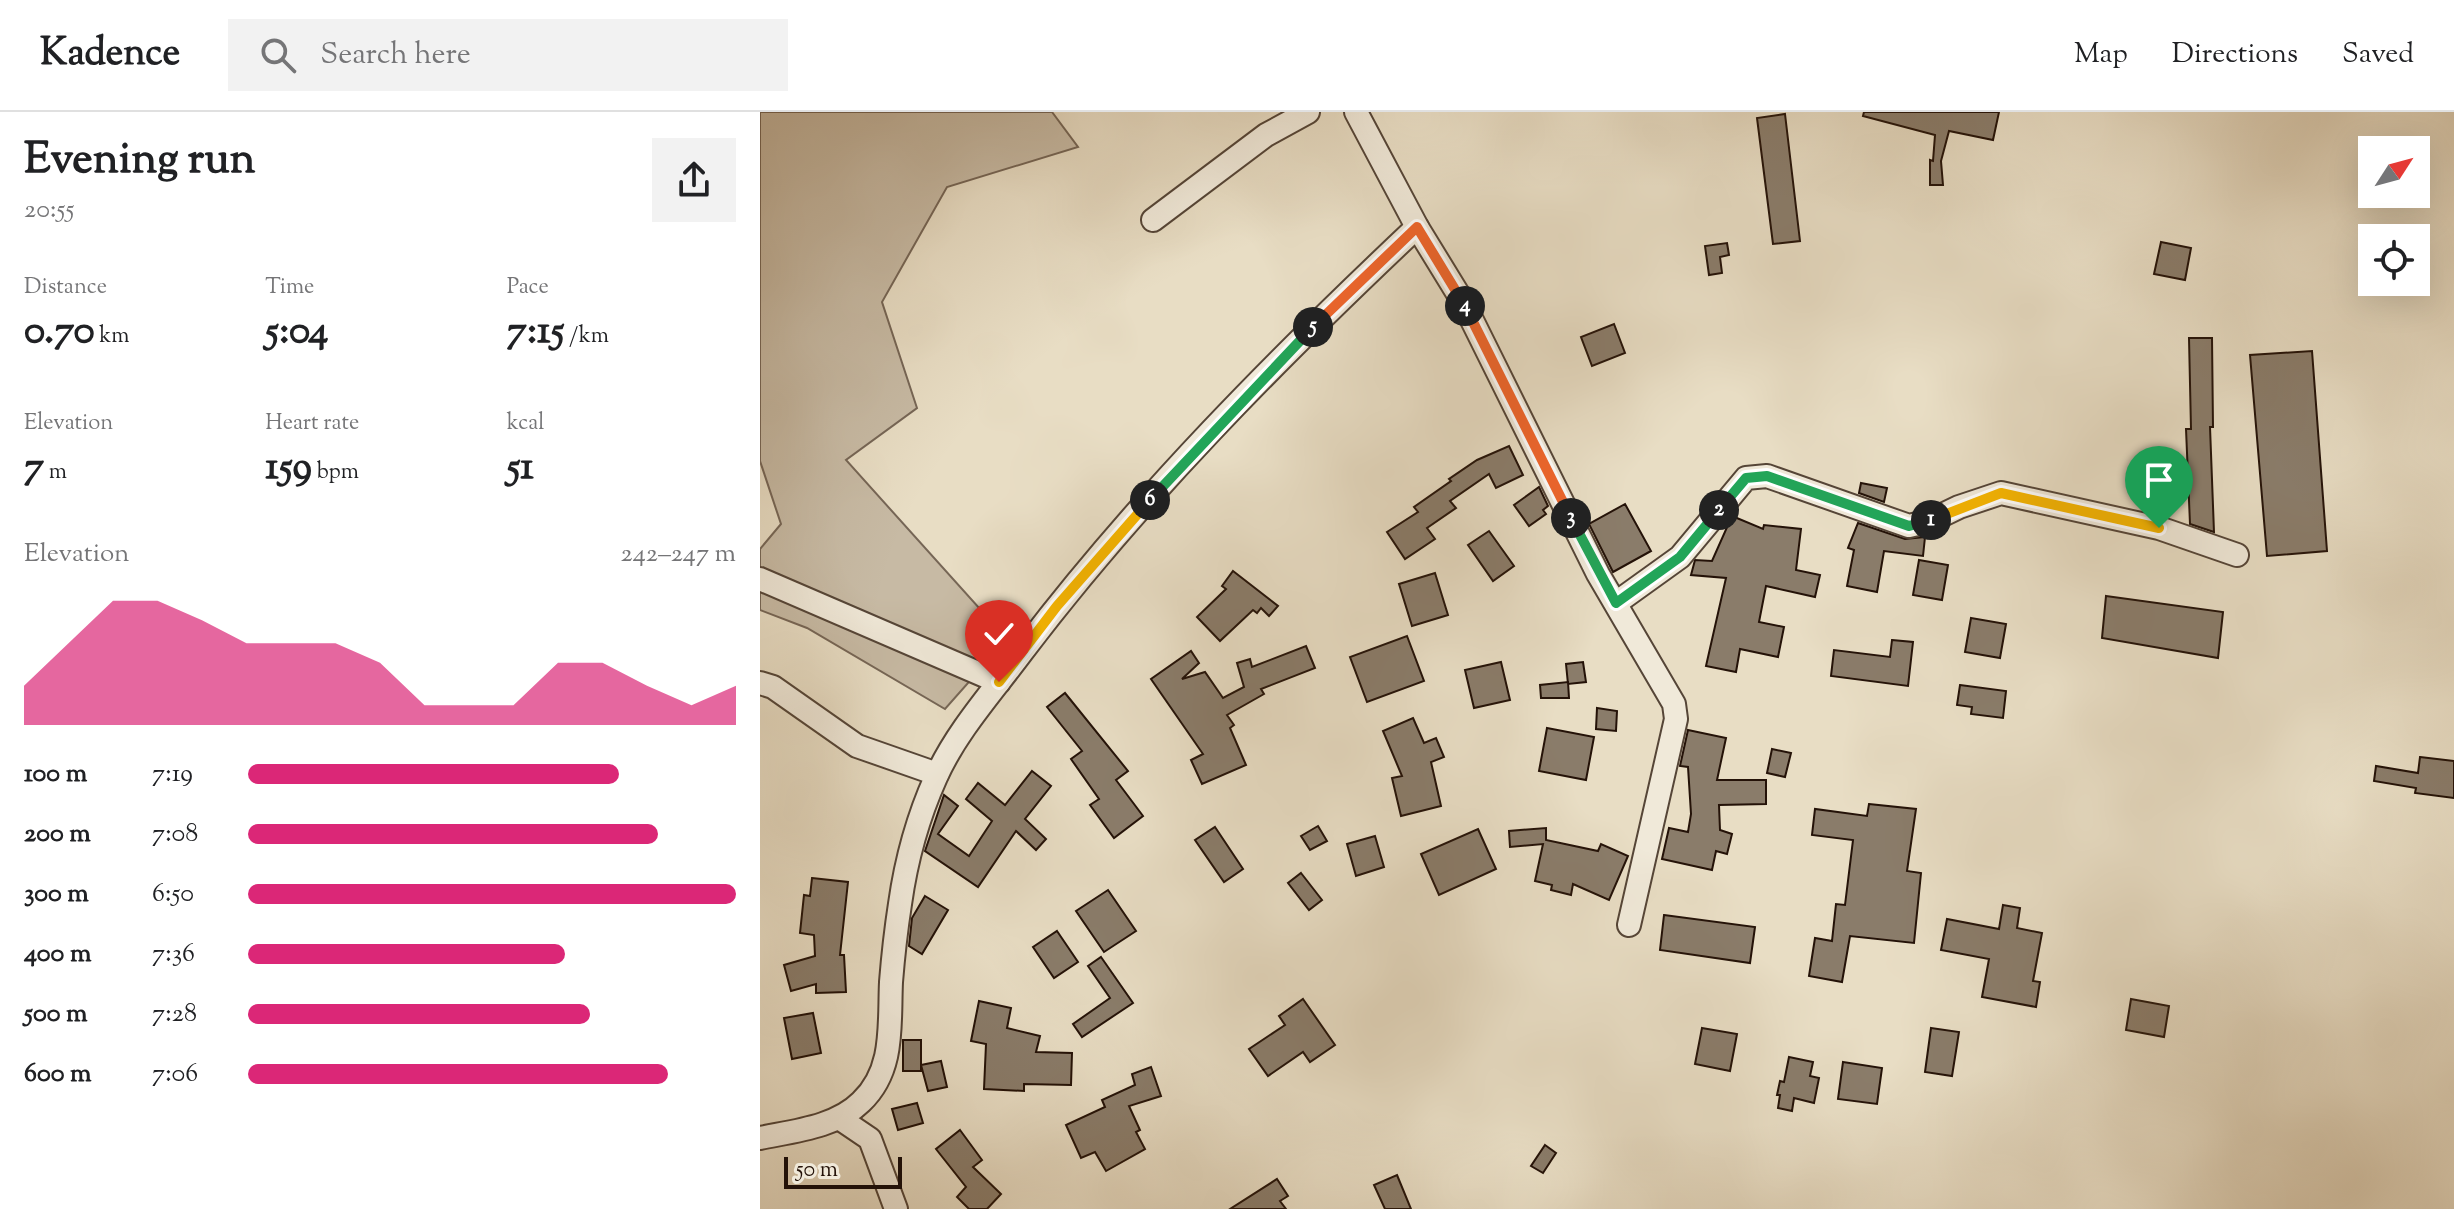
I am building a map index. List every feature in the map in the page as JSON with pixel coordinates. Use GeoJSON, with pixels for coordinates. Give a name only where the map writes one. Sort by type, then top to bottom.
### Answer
{"type":"FeatureCollection","features":[{"type":"Feature","properties":{"kind":"street"},"geometry":{"type":"LineString","coordinates":[[1153,220],[1266,135],[1308,112]]}},
{"type":"Feature","properties":{"kind":"street"},"geometry":{"type":"LineString","coordinates":[[1356,112],[1417,227],[1463,302],[1598,574],[1674,704],[1676,719],[1629,925]]}},
{"type":"Feature","properties":{"kind":"street"},"geometry":{"type":"LineString","coordinates":[[760,1138],[839,1118],[862,1102],[882,1073],[890,1040],[891,983],[900,903],[917,824],[937,774],[999,682],[1057,606],[1179,466],[1339,301],[1417,227]]}},
{"type":"Feature","properties":{"kind":"street"},"geometry":{"type":"LineString","coordinates":[[1616,603],[1680,557],[1746,478],[1767,476],[1909,526],[2001,493],[2159,528],[2237,555]]}},
{"type":"Feature","properties":{"kind":"street"},"geometry":{"type":"LineString","coordinates":[[760,579],[999,682]]}},
{"type":"Feature","properties":{"kind":"street"},"geometry":{"type":"LineString","coordinates":[[760,683],[773,687],[857,746],[937,774]]}},
{"type":"Feature","properties":{"kind":"street"},"geometry":{"type":"LineString","coordinates":[[839,1118],[870,1139],[896,1209]]}},
{"type":"Feature","properties":{"kind":"shaded area"},"geometry":{"type":"Polygon","coordinates":[[[760,112],[1052,112],[1078,147],[947,187],[882,302],[917,408],[846,460],[1007,639],[945,709],[807,628],[760,610],[760,549],[781,524],[760,461],[760,112]]]}},
{"type":"Feature","properties":{"kind":"building"},"geometry":{"type":"Polygon","coordinates":[[[1864,112],[1999,112],[1993,140],[1949,131],[1941,161],[1943,185],[1930,185],[1930,160],[1933,161],[1935,135],[1863,116],[1864,112]]]}},
{"type":"Feature","properties":{"kind":"building"},"geometry":{"type":"Polygon","coordinates":[[[1785,114],[1800,241],[1773,244],[1757,118],[1785,114]]]}},
{"type":"Feature","properties":{"kind":"building"},"geometry":{"type":"Polygon","coordinates":[[[2161,242],[2191,248],[2185,280],[2154,274],[2161,242]]]}},
{"type":"Feature","properties":{"kind":"building"},"geometry":{"type":"Polygon","coordinates":[[[1727,243],[1729,255],[1720,257],[1722,273],[1709,275],[1705,246],[1727,243]]]}},
{"type":"Feature","properties":{"kind":"building"},"geometry":{"type":"Polygon","coordinates":[[[1614,324],[1625,353],[1592,366],[1581,337],[1614,324]]]}},
{"type":"Feature","properties":{"kind":"building"},"geometry":{"type":"Polygon","coordinates":[[[2189,338],[2212,338],[2213,427],[2210,427],[2214,532],[2190,524],[2186,429],[2191,429],[2189,338]]]}},
{"type":"Feature","properties":{"kind":"building"},"geometry":{"type":"Polygon","coordinates":[[[2312,351],[2327,551],[2267,556],[2250,355],[2312,351]]]}},
{"type":"Feature","properties":{"kind":"building"},"geometry":{"type":"Polygon","coordinates":[[[1509,446],[1523,475],[1496,488],[1489,474],[1450,501],[1456,508],[1427,528],[1435,539],[1405,559],[1387,532],[1418,512],[1414,507],[1451,481],[1449,479],[1477,460],[1509,446]]]}},
{"type":"Feature","properties":{"kind":"building"},"geometry":{"type":"Polygon","coordinates":[[[1861,483],[1887,488],[1884,502],[1859,493],[1861,483]]]}},
{"type":"Feature","properties":{"kind":"building"},"geometry":{"type":"Polygon","coordinates":[[[1539,487],[1548,506],[1543,510],[1546,514],[1529,526],[1514,505],[1539,487]]]}},
{"type":"Feature","properties":{"kind":"building"},"geometry":{"type":"Polygon","coordinates":[[[1625,504],[1651,551],[1613,572],[1589,524],[1625,504]]]}},
{"type":"Feature","properties":{"kind":"building"},"geometry":{"type":"Polygon","coordinates":[[[1732,516],[1763,529],[1764,525],[1801,529],[1796,570],[1820,575],[1815,597],[1766,586],[1759,622],[1784,627],[1778,657],[1740,649],[1736,672],[1706,666],[1726,578],[1691,575],[1695,560],[1712,561],[1732,516]]]}},
{"type":"Feature","properties":{"kind":"building"},"geometry":{"type":"Polygon","coordinates":[[[1858,523],[1905,539],[1925,537],[1923,556],[1884,551],[1877,592],[1847,586],[1854,550],[1848,548],[1858,523]]]}},
{"type":"Feature","properties":{"kind":"building"},"geometry":{"type":"Polygon","coordinates":[[[1489,531],[1514,566],[1493,581],[1468,545],[1489,531]]]}},
{"type":"Feature","properties":{"kind":"building"},"geometry":{"type":"Polygon","coordinates":[[[1919,560],[1948,565],[1942,600],[1913,595],[1919,560]]]}},
{"type":"Feature","properties":{"kind":"building"},"geometry":{"type":"Polygon","coordinates":[[[1233,571],[1278,606],[1269,616],[1261,608],[1257,613],[1253,610],[1220,641],[1197,617],[1226,589],[1222,586],[1233,571]]]}},
{"type":"Feature","properties":{"kind":"building"},"geometry":{"type":"Polygon","coordinates":[[[1435,573],[1448,615],[1412,626],[1399,584],[1435,573]]]}},
{"type":"Feature","properties":{"kind":"building"},"geometry":{"type":"Polygon","coordinates":[[[2106,596],[2223,612],[2218,658],[2102,638],[2106,596]]]}},
{"type":"Feature","properties":{"kind":"building"},"geometry":{"type":"Polygon","coordinates":[[[1971,618],[2006,624],[2000,658],[1965,652],[1971,618]]]}},
{"type":"Feature","properties":{"kind":"building"},"geometry":{"type":"Polygon","coordinates":[[[1407,636],[1424,681],[1367,702],[1350,657],[1407,636]]]}},
{"type":"Feature","properties":{"kind":"building"},"geometry":{"type":"Polygon","coordinates":[[[1892,640],[1913,642],[1908,686],[1831,676],[1834,650],[1890,657],[1892,640]]]}},
{"type":"Feature","properties":{"kind":"building"},"geometry":{"type":"Polygon","coordinates":[[[1306,646],[1315,668],[1261,689],[1264,694],[1227,715],[1234,725],[1230,728],[1246,765],[1202,784],[1191,760],[1203,754],[1151,679],[1191,651],[1199,663],[1182,679],[1205,672],[1223,698],[1244,687],[1237,663],[1250,659],[1252,667],[1306,646]]]}},
{"type":"Feature","properties":{"kind":"building"},"geometry":{"type":"Polygon","coordinates":[[[1501,662],[1510,700],[1474,708],[1465,670],[1501,662]]]}},
{"type":"Feature","properties":{"kind":"building"},"geometry":{"type":"Polygon","coordinates":[[[1583,662],[1586,682],[1568,684],[1566,664],[1583,662]]]}},
{"type":"Feature","properties":{"kind":"building"},"geometry":{"type":"Polygon","coordinates":[[[1568,682],[1569,698],[1541,698],[1540,685],[1568,682]]]}},
{"type":"Feature","properties":{"kind":"building"},"geometry":{"type":"Polygon","coordinates":[[[1960,685],[2006,691],[2003,718],[1971,714],[1972,707],[1957,705],[1960,685]]]}},
{"type":"Feature","properties":{"kind":"building"},"geometry":{"type":"Polygon","coordinates":[[[1065,693],[1128,771],[1116,780],[1143,816],[1114,838],[1090,805],[1099,799],[1071,759],[1082,751],[1047,707],[1065,693]]]}},
{"type":"Feature","properties":{"kind":"building"},"geometry":{"type":"Polygon","coordinates":[[[1597,708],[1617,711],[1616,731],[1596,729],[1597,708]]]}},
{"type":"Feature","properties":{"kind":"building"},"geometry":{"type":"Polygon","coordinates":[[[1413,718],[1424,743],[1436,738],[1444,757],[1431,762],[1441,806],[1401,816],[1392,778],[1402,776],[1383,731],[1413,718]]]}},
{"type":"Feature","properties":{"kind":"building"},"geometry":{"type":"Polygon","coordinates":[[[1547,728],[1594,737],[1586,780],[1539,771],[1547,728]]]}},
{"type":"Feature","properties":{"kind":"building"},"geometry":{"type":"Polygon","coordinates":[[[1688,730],[1726,738],[1717,780],[1766,780],[1766,804],[1719,805],[1720,830],[1732,834],[1727,854],[1716,851],[1712,870],[1662,859],[1669,828],[1688,832],[1691,814],[1688,767],[1680,766],[1688,730]]]}},
{"type":"Feature","properties":{"kind":"building"},"geometry":{"type":"Polygon","coordinates":[[[1772,749],[1791,753],[1785,777],[1767,773],[1772,749]]]}},
{"type":"Feature","properties":{"kind":"building"},"geometry":{"type":"Polygon","coordinates":[[[2420,757],[2454,761],[2454,798],[2415,793],[2416,788],[2374,781],[2376,766],[2418,773],[2420,757]]]}},
{"type":"Feature","properties":{"kind":"building"},"geometry":{"type":"Polygon","coordinates":[[[1032,771],[1051,786],[1025,819],[1046,839],[1036,850],[1016,831],[978,887],[925,851],[944,795],[958,806],[938,834],[969,856],[992,821],[966,799],[978,783],[1005,805],[1032,771]]]}},
{"type":"Feature","properties":{"kind":"building"},"geometry":{"type":"Polygon","coordinates":[[[1869,804],[1916,809],[1907,871],[1921,873],[1914,943],[1850,936],[1842,982],[1809,976],[1815,938],[1832,941],[1836,904],[1845,905],[1853,840],[1812,835],[1815,809],[1867,816],[1869,804]]]}},
{"type":"Feature","properties":{"kind":"building"},"geometry":{"type":"Polygon","coordinates":[[[1318,826],[1327,841],[1310,850],[1301,836],[1318,826]]]}},
{"type":"Feature","properties":{"kind":"building"},"geometry":{"type":"Polygon","coordinates":[[[1215,827],[1243,869],[1224,882],[1195,840],[1215,827]]]}},
{"type":"Feature","properties":{"kind":"building"},"geometry":{"type":"Polygon","coordinates":[[[1546,828],[1546,840],[1598,851],[1601,844],[1628,856],[1609,900],[1573,884],[1571,895],[1551,890],[1552,885],[1535,881],[1543,844],[1510,847],[1509,831],[1546,828]]]}},
{"type":"Feature","properties":{"kind":"building"},"geometry":{"type":"Polygon","coordinates":[[[1478,829],[1496,869],[1439,895],[1421,854],[1478,829]]]}},
{"type":"Feature","properties":{"kind":"building"},"geometry":{"type":"Polygon","coordinates":[[[1375,836],[1384,867],[1356,876],[1347,844],[1375,836]]]}},
{"type":"Feature","properties":{"kind":"building"},"geometry":{"type":"Polygon","coordinates":[[[1301,873],[1322,900],[1309,910],[1288,883],[1301,873]]]}},
{"type":"Feature","properties":{"kind":"building"},"geometry":{"type":"Polygon","coordinates":[[[812,878],[848,882],[840,955],[844,955],[846,992],[816,993],[816,984],[791,991],[784,965],[815,956],[814,935],[800,933],[804,895],[810,896],[812,878]]]}},
{"type":"Feature","properties":{"kind":"building"},"geometry":{"type":"Polygon","coordinates":[[[1108,890],[1136,931],[1104,952],[1076,911],[1108,890]]]}},
{"type":"Feature","properties":{"kind":"building"},"geometry":{"type":"Polygon","coordinates":[[[925,896],[948,910],[922,954],[909,946],[912,918],[925,896]]]}},
{"type":"Feature","properties":{"kind":"building"},"geometry":{"type":"Polygon","coordinates":[[[2003,905],[2020,908],[2017,928],[2042,933],[2033,981],[2040,982],[2036,1007],[1982,997],[1989,959],[1941,950],[1947,919],[1999,929],[2003,905]]]}},
{"type":"Feature","properties":{"kind":"building"},"geometry":{"type":"Polygon","coordinates":[[[1664,915],[1755,927],[1750,963],[1660,950],[1664,915]]]}},
{"type":"Feature","properties":{"kind":"building"},"geometry":{"type":"Polygon","coordinates":[[[1057,931],[1078,962],[1054,978],[1033,947],[1057,931]]]}},
{"type":"Feature","properties":{"kind":"building"},"geometry":{"type":"Polygon","coordinates":[[[1101,957],[1133,1003],[1082,1037],[1073,1024],[1110,998],[1088,966],[1101,957]]]}},
{"type":"Feature","properties":{"kind":"building"},"geometry":{"type":"Polygon","coordinates":[[[1303,999],[1335,1045],[1310,1062],[1303,1052],[1268,1076],[1249,1049],[1285,1025],[1279,1016],[1303,999]]]}},
{"type":"Feature","properties":{"kind":"building"},"geometry":{"type":"Polygon","coordinates":[[[2131,999],[2169,1006],[2164,1037],[2126,1030],[2131,999]]]}},
{"type":"Feature","properties":{"kind":"building"},"geometry":{"type":"Polygon","coordinates":[[[979,1001],[1011,1008],[1007,1028],[1040,1036],[1036,1052],[1072,1053],[1071,1085],[1024,1084],[1024,1091],[984,1089],[986,1044],[971,1041],[979,1001]]]}},
{"type":"Feature","properties":{"kind":"building"},"geometry":{"type":"Polygon","coordinates":[[[813,1013],[821,1053],[792,1059],[784,1018],[813,1013]]]}},
{"type":"Feature","properties":{"kind":"building"},"geometry":{"type":"Polygon","coordinates":[[[1702,1028],[1737,1034],[1730,1071],[1695,1064],[1702,1028]]]}},
{"type":"Feature","properties":{"kind":"building"},"geometry":{"type":"Polygon","coordinates":[[[1931,1028],[1959,1032],[1952,1076],[1925,1072],[1931,1028]]]}},
{"type":"Feature","properties":{"kind":"building"},"geometry":{"type":"Polygon","coordinates":[[[903,1040],[921,1040],[921,1071],[903,1071],[903,1040]]]}},
{"type":"Feature","properties":{"kind":"building"},"geometry":{"type":"Polygon","coordinates":[[[1789,1057],[1813,1062],[1810,1076],[1819,1078],[1814,1103],[1794,1098],[1792,1111],[1778,1108],[1780,1095],[1777,1095],[1780,1081],[1784,1082],[1789,1057]]]}},
{"type":"Feature","properties":{"kind":"building"},"geometry":{"type":"Polygon","coordinates":[[[941,1061],[947,1087],[928,1091],[921,1065],[941,1061]]]}},
{"type":"Feature","properties":{"kind":"building"},"geometry":{"type":"Polygon","coordinates":[[[1843,1062],[1882,1068],[1877,1104],[1838,1099],[1843,1062]]]}},
{"type":"Feature","properties":{"kind":"building"},"geometry":{"type":"Polygon","coordinates":[[[1151,1067],[1161,1096],[1129,1106],[1140,1130],[1136,1132],[1145,1149],[1106,1171],[1095,1152],[1081,1158],[1066,1125],[1105,1107],[1102,1100],[1135,1085],[1132,1074],[1151,1067]]]}},
{"type":"Feature","properties":{"kind":"building"},"geometry":{"type":"Polygon","coordinates":[[[917,1103],[923,1123],[898,1130],[892,1109],[917,1103]]]}},
{"type":"Feature","properties":{"kind":"building"},"geometry":{"type":"Polygon","coordinates":[[[960,1130],[982,1160],[973,1167],[1001,1194],[987,1209],[969,1209],[957,1197],[966,1187],[936,1149],[960,1130]]]}},
{"type":"Feature","properties":{"kind":"building"},"geometry":{"type":"Polygon","coordinates":[[[1545,1145],[1556,1153],[1543,1173],[1531,1166],[1545,1145]]]}},
{"type":"Feature","properties":{"kind":"building"},"geometry":{"type":"Polygon","coordinates":[[[1397,1175],[1411,1209],[1385,1209],[1374,1185],[1397,1175]]]}},
{"type":"Feature","properties":{"kind":"building"},"geometry":{"type":"Polygon","coordinates":[[[1277,1179],[1288,1196],[1280,1201],[1286,1209],[1230,1209],[1277,1179]]]}},
{"type":"Feature","properties":{"kind":"route"},"geometry":{"type":"LineString","coordinates":[[999,682],[1057,606],[1179,466],[1339,301],[1417,227],[1463,302],[1598,574],[1616,603],[1680,557],[1729,494],[1746,478],[1767,476],[1909,526],[2001,493],[2159,528]]}}]}
